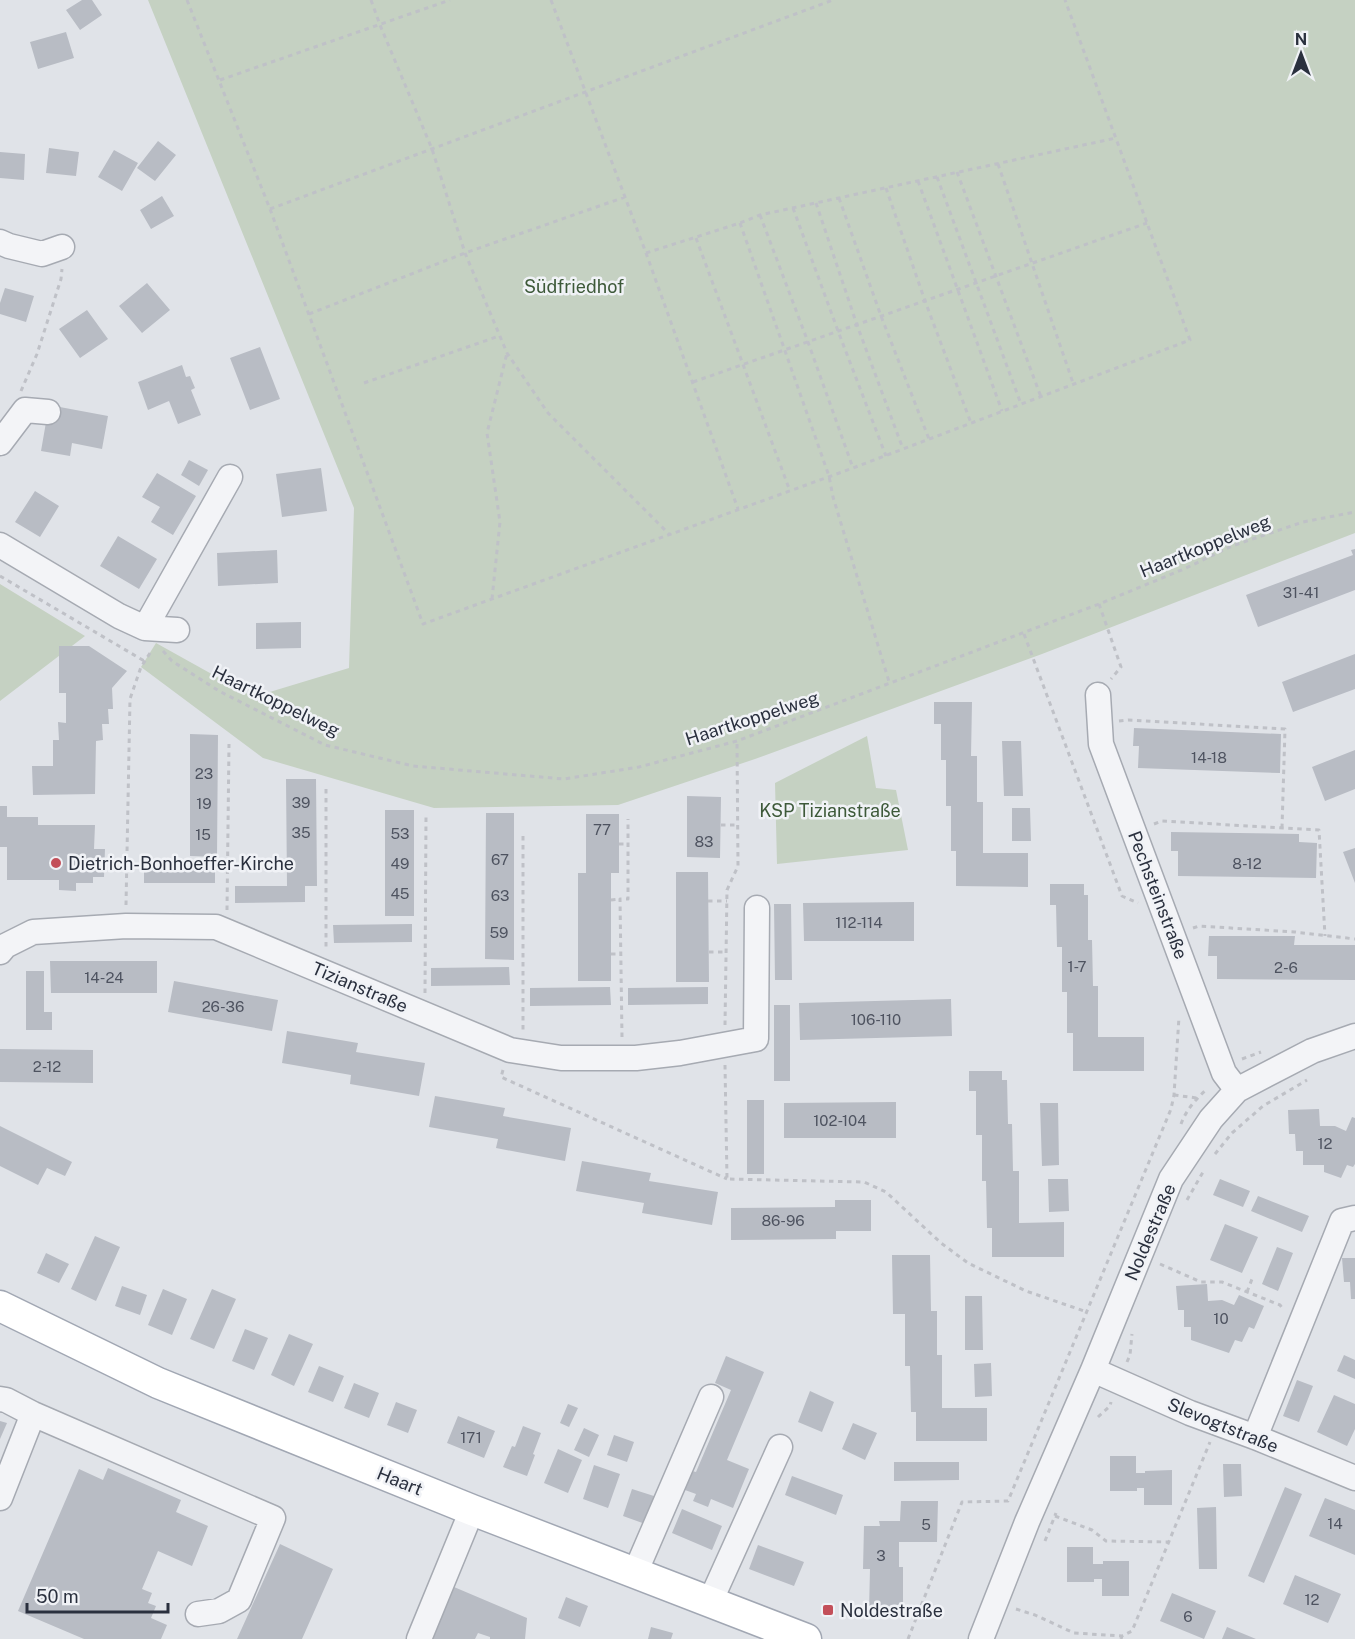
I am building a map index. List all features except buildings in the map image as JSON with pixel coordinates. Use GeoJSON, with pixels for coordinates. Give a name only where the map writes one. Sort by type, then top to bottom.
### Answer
{"type":"FeatureCollection","features":[{"type":"Feature","properties":{"kind":"main road","name":"Haart"},"geometry":{"type":"LineString","coordinates":[[0,1306],[158,1383],[471,1510],[801,1638]]}},
{"type":"Feature","properties":{"kind":"street"},"geometry":{"type":"LineString","coordinates":[[0,242],[42,254],[62,247]]}},
{"type":"Feature","properties":{"kind":"street"},"geometry":{"type":"LineString","coordinates":[[0,444],[25,410],[48,412]]}},
{"type":"Feature","properties":{"kind":"street"},"geometry":{"type":"LineString","coordinates":[[151,636],[230,477]]}},
{"type":"Feature","properties":{"kind":"street"},"geometry":{"type":"LineString","coordinates":[[0,545],[151,636],[177,630]]}},
{"type":"Feature","properties":{"kind":"street","name":"Pechsteinstraße"},"geometry":{"type":"LineString","coordinates":[[1098,695],[1101,744],[1224,1073],[1237,1090]]}},
{"type":"Feature","properties":{"kind":"street","name":"Tizianstraße"},"geometry":{"type":"LineString","coordinates":[[0,952],[5,946],[33,932],[126,926],[216,927],[516,1051],[561,1058],[636,1058],[680,1053],[756,1039],[757,908]]}},
{"type":"Feature","properties":{"kind":"street","name":"Noldestraße"},"geometry":{"type":"LineString","coordinates":[[981,1639],[1027,1522],[1093,1370],[1123,1326],[1172,1179],[1211,1119],[1237,1090],[1312,1052],[1355,1036]]}},
{"type":"Feature","properties":{"kind":"street"},"geometry":{"type":"LineString","coordinates":[[1255,1437],[1342,1221],[1355,1218]]}},
{"type":"Feature","properties":{"kind":"street","name":"Slevogtstraße"},"geometry":{"type":"LineString","coordinates":[[1093,1370],[1190,1413],[1355,1478]]}},
{"type":"Feature","properties":{"kind":"street"},"geometry":{"type":"LineString","coordinates":[[635,1573],[711,1397]]}},
{"type":"Feature","properties":{"kind":"street"},"geometry":{"type":"LineString","coordinates":[[0,1399],[273,1518],[239,1600],[219,1611],[198,1614]]}},
{"type":"Feature","properties":{"kind":"street"},"geometry":{"type":"LineString","coordinates":[[0,1497],[33,1414]]}},
{"type":"Feature","properties":{"kind":"street"},"geometry":{"type":"LineString","coordinates":[[710,1602],[780,1447]]}},
{"type":"Feature","properties":{"kind":"street"},"geometry":{"type":"LineString","coordinates":[[419,1639],[471,1510]]}},
{"type":"Feature","properties":{"kind":"path"},"geometry":{"type":"LineString","coordinates":[[187,0],[270,209],[423,624],[854,468],[1190,340],[1065,0]]}},
{"type":"Feature","properties":{"kind":"path"},"geometry":{"type":"LineString","coordinates":[[371,0],[432,149],[465,253],[507,353],[548,413],[669,534]]}},
{"type":"Feature","properties":{"kind":"path"},"geometry":{"type":"LineString","coordinates":[[220,80],[450,0]]}},
{"type":"Feature","properties":{"kind":"path"},"geometry":{"type":"LineString","coordinates":[[551,0],[646,253],[738,509]]}},
{"type":"Feature","properties":{"kind":"path"},"geometry":{"type":"LineString","coordinates":[[808,0],[810,7]]}},
{"type":"Feature","properties":{"kind":"path"},"geometry":{"type":"LineString","coordinates":[[270,209],[833,0]]}},
{"type":"Feature","properties":{"kind":"path"},"geometry":{"type":"LineString","coordinates":[[646,253],[760,215],[1116,138]]}},
{"type":"Feature","properties":{"kind":"path"},"geometry":{"type":"LineString","coordinates":[[998,164],[1074,384]]}},
{"type":"Feature","properties":{"kind":"path"},"geometry":{"type":"LineString","coordinates":[[957,172],[1041,397]]}},
{"type":"Feature","properties":{"kind":"path"},"geometry":{"type":"LineString","coordinates":[[937,177],[1022,404]]}},
{"type":"Feature","properties":{"kind":"path"},"geometry":{"type":"LineString","coordinates":[[918,181],[1002,411]]}},
{"type":"Feature","properties":{"kind":"path"},"geometry":{"type":"LineString","coordinates":[[886,188],[925,301],[972,423]]}},
{"type":"Feature","properties":{"kind":"path"},"geometry":{"type":"LineString","coordinates":[[309,314],[465,253],[625,197]]}},
{"type":"Feature","properties":{"kind":"path"},"geometry":{"type":"LineString","coordinates":[[839,198],[881,316],[929,439]]}},
{"type":"Feature","properties":{"kind":"path"},"geometry":{"type":"LineString","coordinates":[[816,203],[857,325],[903,449]]}},
{"type":"Feature","properties":{"kind":"path"},"geometry":{"type":"LineString","coordinates":[[793,208],[886,456]]}},
{"type":"Feature","properties":{"kind":"path"},"geometry":{"type":"LineString","coordinates":[[760,215],[854,468]]}},
{"type":"Feature","properties":{"kind":"path"},"geometry":{"type":"LineString","coordinates":[[740,223],[829,476],[832,497],[890,685]]}},
{"type":"Feature","properties":{"kind":"path"},"geometry":{"type":"LineString","coordinates":[[693,382],[1147,223]]}},
{"type":"Feature","properties":{"kind":"path"},"geometry":{"type":"LineString","coordinates":[[696,238],[790,491]]}},
{"type":"Feature","properties":{"kind":"path"},"geometry":{"type":"LineString","coordinates":[[20,392],[37,354],[61,279],[62,247]]}},
{"type":"Feature","properties":{"kind":"path"},"geometry":{"type":"LineString","coordinates":[[364,383],[499,336]]}},
{"type":"Feature","properties":{"kind":"path"},"geometry":{"type":"LineString","coordinates":[[492,599],[500,522],[487,433],[507,353]]}},
{"type":"Feature","properties":{"kind":"path","name":"Haartkoppelweg"},"geometry":{"type":"LineString","coordinates":[[151,636],[172,661],[219,692],[325,745],[413,766],[564,779],[639,767],[738,741],[1024,634],[1184,569],[1232,546],[1303,522],[1355,512]]}},
{"type":"Feature","properties":{"kind":"path"},"geometry":{"type":"LineString","coordinates":[[0,576],[146,662]]}},
{"type":"Feature","properties":{"kind":"path"},"geometry":{"type":"LineString","coordinates":[[1098,695],[1120,667],[1099,604]]}},
{"type":"Feature","properties":{"kind":"path"},"geometry":{"type":"LineString","coordinates":[[1024,634],[1122,896],[1139,904]]}},
{"type":"Feature","properties":{"kind":"path"},"geometry":{"type":"LineString","coordinates":[[126,926],[130,699],[141,667],[146,662],[151,636]]}},
{"type":"Feature","properties":{"kind":"path"},"geometry":{"type":"LineString","coordinates":[[1100,723],[1128,720],[1285,729],[1282,828]]}},
{"type":"Feature","properties":{"kind":"path"},"geometry":{"type":"LineString","coordinates":[[727,1179],[725,1045],[727,890],[738,866],[738,741]]}},
{"type":"Feature","properties":{"kind":"path"},"geometry":{"type":"LineString","coordinates":[[227,932],[229,744]]}},
{"type":"Feature","properties":{"kind":"path"},"geometry":{"type":"LineString","coordinates":[[326,789],[326,973]]}},
{"type":"Feature","properties":{"kind":"path"},"geometry":{"type":"LineString","coordinates":[[425,1014],[426,815]]}},
{"type":"Feature","properties":{"kind":"path"},"geometry":{"type":"LineString","coordinates":[[611,900],[628,899],[628,819]]}},
{"type":"Feature","properties":{"kind":"path"},"geometry":{"type":"LineString","coordinates":[[1134,831],[1162,821],[1319,830],[1325,936]]}},
{"type":"Feature","properties":{"kind":"path"},"geometry":{"type":"LineString","coordinates":[[721,825],[738,825]]}},
{"type":"Feature","properties":{"kind":"path"},"geometry":{"type":"LineString","coordinates":[[523,836],[516,1051],[501,1077],[727,1179],[864,1182],[886,1192],[941,1243],[968,1263],[1026,1291],[1123,1326],[1131,1355],[1110,1406],[1096,1418]]}},
{"type":"Feature","properties":{"kind":"path"},"geometry":{"type":"LineString","coordinates":[[619,844],[628,844]]}},
{"type":"Feature","properties":{"kind":"path"},"geometry":{"type":"LineString","coordinates":[[620,899],[622,1058]]}},
{"type":"Feature","properties":{"kind":"path"},"geometry":{"type":"LineString","coordinates":[[708,901],[727,901]]}},
{"type":"Feature","properties":{"kind":"path"},"geometry":{"type":"LineString","coordinates":[[1173,936],[1199,926],[1295,932],[1355,939]]}},
{"type":"Feature","properties":{"kind":"path"},"geometry":{"type":"LineString","coordinates":[[709,952],[726,952]]}},
{"type":"Feature","properties":{"kind":"path"},"geometry":{"type":"LineString","coordinates":[[611,954],[621,954]]}},
{"type":"Feature","properties":{"kind":"path"},"geometry":{"type":"LineString","coordinates":[[908,1639],[962,1502],[1008,1502],[1172,1109],[1180,1019],[1176,1008]]}},
{"type":"Feature","properties":{"kind":"path"},"geometry":{"type":"LineString","coordinates":[[1210,1161],[1232,1133],[1263,1106],[1313,1076]]}},
{"type":"Feature","properties":{"kind":"path"},"geometry":{"type":"LineString","coordinates":[[1174,1095],[1197,1098]]}},
{"type":"Feature","properties":{"kind":"path"},"geometry":{"type":"LineString","coordinates":[[1183,1210],[1204,1171]]}},
{"type":"Feature","properties":{"kind":"path"},"geometry":{"type":"LineString","coordinates":[[1160,1264],[1201,1282],[1222,1282],[1280,1305],[1300,1326]]}},
{"type":"Feature","properties":{"kind":"path"},"geometry":{"type":"LineString","coordinates":[[1247,1292],[1252,1279]]}},
{"type":"Feature","properties":{"kind":"path"},"geometry":{"type":"LineString","coordinates":[[1016,1609],[1074,1633],[1121,1637],[1132,1631],[1218,1424]]}},
{"type":"Feature","properties":{"kind":"path"},"geometry":{"type":"LineString","coordinates":[[1042,1547],[1060,1505]]}},
{"type":"Feature","properties":{"kind":"path"},"geometry":{"type":"LineString","coordinates":[[1055,1515],[1092,1530],[1106,1541],[1168,1542]]}},
{"type":"Feature","properties":{"kind":"green space","name":"Südfriedhof"},"geometry":{"type":"Polygon","coordinates":[[[148,0],[1355,0],[1355,533],[1042,654],[755,759],[618,805],[434,808],[263,758],[141,667],[156,643],[253,697],[349,668],[354,508],[148,0]]]}},
{"type":"Feature","properties":{"kind":"green space"},"geometry":{"type":"Polygon","coordinates":[[[0,584],[85,636],[0,701],[0,584]]]}},
{"type":"Feature","properties":{"kind":"green space","name":"KSP Tizianstraße"},"geometry":{"type":"Polygon","coordinates":[[[867,736],[876,788],[896,790],[908,850],[777,864],[775,783],[867,736]]]}},
{"type":"Feature","properties":{"kind":"place","name":"Dietrich-Bonhoeffer-Kirche"},"geometry":{"type":"Point","coordinates":[56,863]}},
{"type":"Feature","properties":{"kind":"place","name":"Noldestraße"},"geometry":{"type":"Point","coordinates":[828,1610]}}]}
